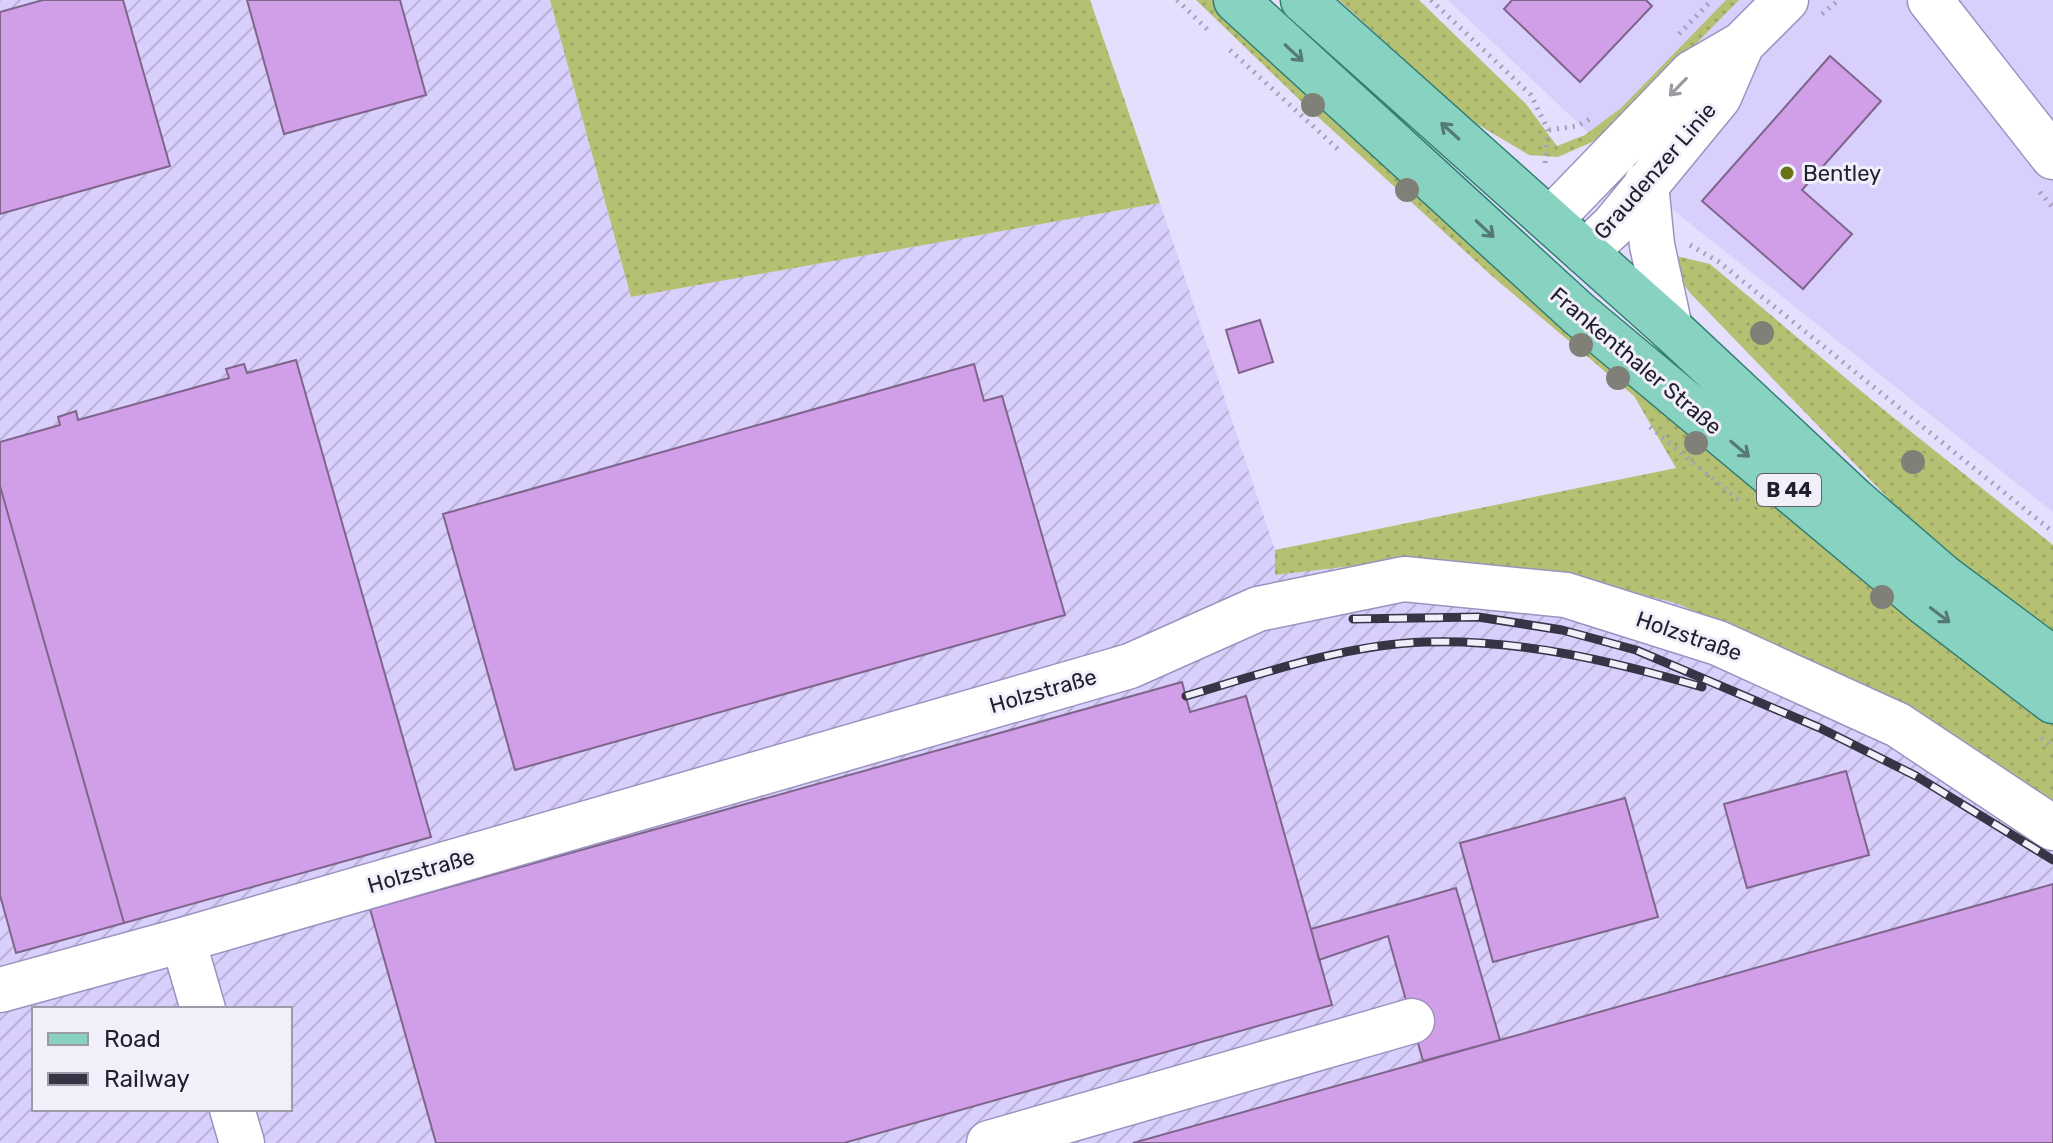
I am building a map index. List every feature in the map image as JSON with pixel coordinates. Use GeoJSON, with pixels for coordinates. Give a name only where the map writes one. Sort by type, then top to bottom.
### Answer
{"type":"FeatureCollection","features":[{"type":"Feature","properties":{"kind":"main road","name":"Frankenthaler Straße"},"geometry":{"type":"LineString","coordinates":[[1236,0],[1532,272],[1664,386],[1924,602],[2053,701]]}},
{"type":"Feature","properties":{"kind":"main road","name":"Frankenthaler Straße"},"geometry":{"type":"LineString","coordinates":[[1303,0],[1563,206],[1585,252],[1854,500],[1942,576],[2053,659]]}},
{"type":"Feature","properties":{"kind":"main road"},"geometry":{"type":"LineString","coordinates":[[1532,272],[1563,206]]}},
{"type":"Feature","properties":{"kind":"main road"},"geometry":{"type":"LineString","coordinates":[[1532,272],[1585,252]]}},
{"type":"Feature","properties":{"kind":"street"},"geometry":{"type":"LineString","coordinates":[[1930,0],[2053,157]]}},
{"type":"Feature","properties":{"kind":"street","name":"Graudenzer Linie"},"geometry":{"type":"LineString","coordinates":[[1563,206],[1692,73],[1801,10]]}},
{"type":"Feature","properties":{"kind":"street","name":"Graudenzer Linie"},"geometry":{"type":"LineString","coordinates":[[1585,252],[1613,226],[1719,97],[1742,44]]}},
{"type":"Feature","properties":{"kind":"street"},"geometry":{"type":"LineString","coordinates":[[1646,184],[1652,245],[1670,328]]}},
{"type":"Feature","properties":{"kind":"street","name":"Holzstraße"},"geometry":{"type":"LineString","coordinates":[[0,990],[1130,666],[1258,609],[1404,579],[1566,595],[1718,643],[1898,725],[2053,828]]}},
{"type":"Feature","properties":{"kind":"street"},"geometry":{"type":"LineString","coordinates":[[183,940],[202,1007]]}},
{"type":"Feature","properties":{"kind":"street"},"geometry":{"type":"LineString","coordinates":[[989,1143],[1412,1021]]}},
{"type":"Feature","properties":{"kind":"street"},"geometry":{"type":"LineString","coordinates":[[233,1111],[242,1143]]}},
{"type":"Feature","properties":{"kind":"path"},"geometry":{"type":"LineString","coordinates":[[1431,0],[1531,95],[1548,130],[1545,164],[1563,206]]}},
{"type":"Feature","properties":{"kind":"path"},"geometry":{"type":"LineString","coordinates":[[1801,10],[1839,0]]}},
{"type":"Feature","properties":{"kind":"path"},"geometry":{"type":"LineString","coordinates":[[1652,245],[1681,241],[1719,262],[2053,532]]}},
{"type":"Feature","properties":{"kind":"shaded area"},"geometry":{"type":"Polygon","coordinates":[[[0,0],[550,0],[631,297],[1160,203],[1275,550],[1680,473],[2053,773],[2053,1143],[0,1143],[0,0]]]}},
{"type":"Feature","properties":{"kind":"shaded area"},"geometry":{"type":"Polygon","coordinates":[[[1448,0],[2053,0],[2053,512],[1653,194],[1448,0]]]}},
{"type":"Feature","properties":{"kind":"green space"},"geometry":{"type":"Polygon","coordinates":[[[550,0],[1090,0],[1160,203],[631,297],[550,0]]]}},
{"type":"Feature","properties":{"kind":"green space"},"geometry":{"type":"Polygon","coordinates":[[[1196,0],[1214,0],[1345,125],[1948,643],[2053,724],[2053,800],[1917,712],[1676,603],[1557,574],[1420,558],[1275,575],[1275,550],[1676,468],[1634,396],[1492,276],[1305,105],[1196,0]]]}},
{"type":"Feature","properties":{"kind":"green space"},"geometry":{"type":"Polygon","coordinates":[[[1339,0],[1419,0],[1526,104],[1557,146],[1585,135],[1621,108],[1726,0],[1739,0],[1628,113],[1592,142],[1558,157],[1529,155],[1472,121],[1339,0]]]}},
{"type":"Feature","properties":{"kind":"green space"},"geometry":{"type":"Polygon","coordinates":[[[1668,254],[1710,264],[1879,406],[2053,545],[2053,636],[1911,522],[1690,293],[1668,254]]]}},
{"type":"Feature","properties":{"kind":"building"},"geometry":{"type":"Polygon","coordinates":[[[43,0],[123,0],[170,166],[0,214],[0,12],[43,0]]]}},
{"type":"Feature","properties":{"kind":"building"},"geometry":{"type":"Polygon","coordinates":[[[247,0],[400,0],[426,95],[284,134],[247,0]]]}},
{"type":"Feature","properties":{"kind":"building"},"geometry":{"type":"Polygon","coordinates":[[[1512,0],[1646,0],[1652,6],[1580,82],[1504,9],[1512,0]]]}},
{"type":"Feature","properties":{"kind":"building"},"geometry":{"type":"Polygon","coordinates":[[[1830,56],[1881,101],[1802,190],[1852,234],[1803,289],[1702,201],[1830,56]]]}},
{"type":"Feature","properties":{"kind":"building"},"geometry":{"type":"Polygon","coordinates":[[[1260,320],[1273,362],[1239,373],[1226,330],[1260,320]]]}},
{"type":"Feature","properties":{"kind":"building"},"geometry":{"type":"Polygon","coordinates":[[[296,360],[431,837],[124,923],[0,486],[0,442],[60,425],[58,417],[76,411],[78,420],[229,378],[226,369],[244,364],[247,373],[296,360]]]}},
{"type":"Feature","properties":{"kind":"building"},"geometry":{"type":"Polygon","coordinates":[[[974,364],[984,401],[1002,396],[1065,615],[515,770],[443,514],[974,364]]]}},
{"type":"Feature","properties":{"kind":"building"},"geometry":{"type":"Polygon","coordinates":[[[0,486],[124,923],[16,953],[0,895],[0,486]]]}},
{"type":"Feature","properties":{"kind":"building"},"geometry":{"type":"Polygon","coordinates":[[[1182,682],[1190,712],[1246,696],[1332,1005],[844,1143],[436,1143],[370,909],[1182,682]]]}},
{"type":"Feature","properties":{"kind":"building"},"geometry":{"type":"Polygon","coordinates":[[[1846,771],[1869,855],[1747,888],[1724,804],[1846,771]]]}},
{"type":"Feature","properties":{"kind":"building"},"geometry":{"type":"Polygon","coordinates":[[[1625,798],[1658,917],[1493,962],[1460,843],[1625,798]]]}},
{"type":"Feature","properties":{"kind":"building"},"geometry":{"type":"Polygon","coordinates":[[[2053,884],[2053,1143],[1133,1143],[1500,1040],[2053,884]]]}},
{"type":"Feature","properties":{"kind":"building"},"geometry":{"type":"Polygon","coordinates":[[[1456,888],[1500,1040],[1423,1061],[1388,936],[1319,960],[1311,929],[1456,888]]]}},
{"type":"Feature","properties":{"kind":"railway"},"geometry":{"type":"LineString","coordinates":[[1353,619],[1478,617],[1562,630],[1636,650],[1820,728],[1916,776],[2053,860]]}},
{"type":"Feature","properties":{"kind":"railway"},"geometry":{"type":"LineString","coordinates":[[1186,696],[1335,654],[1425,642],[1531,648],[1634,669],[1702,687]]}},
{"type":"Feature","properties":{"kind":"place","name":"Bentley"},"geometry":{"type":"Point","coordinates":[1787,173]}}]}
